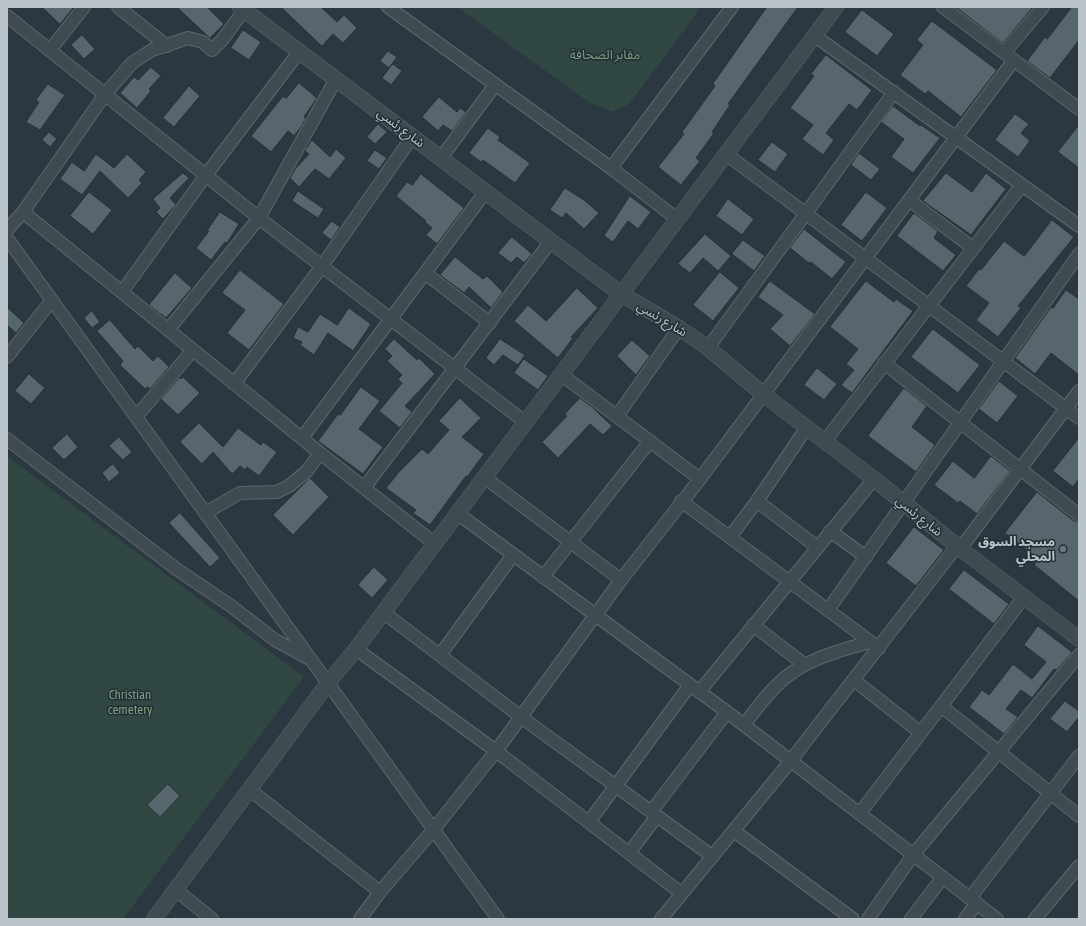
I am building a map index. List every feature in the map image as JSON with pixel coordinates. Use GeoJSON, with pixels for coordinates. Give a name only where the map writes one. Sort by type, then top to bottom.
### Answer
{"type":"FeatureCollection","features":[{"type":"Feature","properties":{"kind":"street"},"geometry":{"type":"LineString","coordinates":[[50,50],[84,7]]}},
{"type":"Feature","properties":{"kind":"street"},"geometry":{"type":"LineString","coordinates":[[118,7],[167,46]]}},
{"type":"Feature","properties":{"kind":"street"},"geometry":{"type":"LineString","coordinates":[[388,7],[611,168],[677,219]]}},
{"type":"Feature","properties":{"kind":"street"},"geometry":{"type":"LineString","coordinates":[[611,168],[732,7]]}},
{"type":"Feature","properties":{"kind":"street"},"geometry":{"type":"LineString","coordinates":[[154,919],[328,683],[356,649],[525,422],[562,375],[836,7]]}},
{"type":"Feature","properties":{"kind":"street"},"geometry":{"type":"LineString","coordinates":[[943,7],[1009,57],[1077,103]]}},
{"type":"Feature","properties":{"kind":"street"},"geometry":{"type":"LineString","coordinates":[[360,919],[380,892],[434,830],[496,751],[596,616],[620,580],[681,501],[700,479],[957,138],[1043,7]]}},
{"type":"Feature","properties":{"kind":"street"},"geometry":{"type":"LineString","coordinates":[[7,230],[23,212],[106,94],[132,63],[152,50],[188,38],[203,42],[212,50],[223,39],[242,9]]}},
{"type":"Feature","properties":{"kind":"street","name":"شارع رئسي"},"geometry":{"type":"LineString","coordinates":[[242,9],[621,294],[679,328],[708,348],[763,394],[874,479],[958,548],[1079,639]]}},
{"type":"Feature","properties":{"kind":"street"},"geometry":{"type":"LineString","coordinates":[[7,16],[260,218],[525,422]]}},
{"type":"Feature","properties":{"kind":"street"},"geometry":{"type":"LineString","coordinates":[[815,36],[1079,226]]}},
{"type":"Feature","properties":{"kind":"street"},"geometry":{"type":"LineString","coordinates":[[122,292],[206,175],[299,52]]}},
{"type":"Feature","properties":{"kind":"street"},"geometry":{"type":"LineString","coordinates":[[168,330],[260,218],[336,79]]}},
{"type":"Feature","properties":{"kind":"street"},"geometry":{"type":"LineString","coordinates":[[441,158],[495,85]]}},
{"type":"Feature","properties":{"kind":"street"},"geometry":{"type":"LineString","coordinates":[[708,348],[894,92]]}},
{"type":"Feature","properties":{"kind":"street"},"geometry":{"type":"LineString","coordinates":[[234,384],[322,266],[412,136]]}},
{"type":"Feature","properties":{"kind":"street"},"geometry":{"type":"LineString","coordinates":[[726,154],[929,304],[1079,418]]}},
{"type":"Feature","properties":{"kind":"street"},"geometry":{"type":"LineString","coordinates":[[825,441],[1022,185]]}},
{"type":"Feature","properties":{"kind":"street"},"geometry":{"type":"LineString","coordinates":[[302,438],[486,192]]}},
{"type":"Feature","properties":{"kind":"street"},"geometry":{"type":"LineString","coordinates":[[909,200],[973,248]]}},
{"type":"Feature","properties":{"kind":"street"},"geometry":{"type":"LineString","coordinates":[[23,212],[234,384],[435,544]]}},
{"type":"Feature","properties":{"kind":"street"},"geometry":{"type":"LineString","coordinates":[[7,238],[498,919]]}},
{"type":"Feature","properties":{"kind":"street"},"geometry":{"type":"LineString","coordinates":[[364,488],[490,324],[551,241]]}},
{"type":"Feature","properties":{"kind":"street"},"geometry":{"type":"LineString","coordinates":[[828,610],[1079,254]]}},
{"type":"Feature","properties":{"kind":"street"},"geometry":{"type":"LineString","coordinates":[[425,273],[490,324]]}},
{"type":"Feature","properties":{"kind":"street"},"geometry":{"type":"LineString","coordinates":[[7,357],[52,300]]}},
{"type":"Feature","properties":{"kind":"street"},"geometry":{"type":"LineString","coordinates":[[617,416],[679,328]]}},
{"type":"Feature","properties":{"kind":"street"},"geometry":{"type":"LineString","coordinates":[[136,417],[193,350]]}},
{"type":"Feature","properties":{"kind":"street"},"geometry":{"type":"LineString","coordinates":[[884,363],[1079,515]]}},
{"type":"Feature","properties":{"kind":"street"},"geometry":{"type":"LineString","coordinates":[[562,375],[700,479]]}},
{"type":"Feature","properties":{"kind":"street"},"geometry":{"type":"LineString","coordinates":[[661,919],[791,760],[854,680],[874,645],[958,548],[1079,391]]}},
{"type":"Feature","properties":{"kind":"street"},"geometry":{"type":"LineString","coordinates":[[730,537],[757,501],[807,427]]}},
{"type":"Feature","properties":{"kind":"street"},"geometry":{"type":"LineString","coordinates":[[7,439],[175,568],[232,606],[275,640],[311,660]]}},
{"type":"Feature","properties":{"kind":"street"},"geometry":{"type":"LineString","coordinates":[[544,577],[650,441]]}},
{"type":"Feature","properties":{"kind":"street"},"geometry":{"type":"LineString","coordinates":[[206,513],[240,493],[277,492],[289,486],[307,471],[320,453]]}},
{"type":"Feature","properties":{"kind":"street"},"geometry":{"type":"LineString","coordinates":[[484,478],[620,580]]}},
{"type":"Feature","properties":{"kind":"street"},"geometry":{"type":"LineString","coordinates":[[589,822],[694,688],[753,625],[874,479]]}},
{"type":"Feature","properties":{"kind":"street"},"geometry":{"type":"LineString","coordinates":[[681,501],[874,645]]}},
{"type":"Feature","properties":{"kind":"street"},"geometry":{"type":"LineString","coordinates":[[757,501],[817,547]]}},
{"type":"Feature","properties":{"kind":"street"},"geometry":{"type":"LineString","coordinates":[[457,513],[791,760],[997,919]]}},
{"type":"Feature","properties":{"kind":"street"},"geometry":{"type":"LineString","coordinates":[[830,531],[866,557]]}},
{"type":"Feature","properties":{"kind":"street"},"geometry":{"type":"LineString","coordinates":[[440,655],[513,555]]}},
{"type":"Feature","properties":{"kind":"street"},"geometry":{"type":"LineString","coordinates":[[860,813],[1024,597]]}},
{"type":"Feature","properties":{"kind":"street"},"geometry":{"type":"LineString","coordinates":[[383,612],[521,717],[712,856]]}},
{"type":"Feature","properties":{"kind":"street"},"geometry":{"type":"LineString","coordinates":[[753,625],[805,665]]}},
{"type":"Feature","properties":{"kind":"street"},"geometry":{"type":"LineString","coordinates":[[744,725],[775,686],[790,674],[805,665],[831,654],[874,645]]}},
{"type":"Feature","properties":{"kind":"street"},"geometry":{"type":"LineString","coordinates":[[356,649],[496,751],[681,893]]}},
{"type":"Feature","properties":{"kind":"street"},"geometry":{"type":"LineString","coordinates":[[868,919],[913,855],[1079,655]]}},
{"type":"Feature","properties":{"kind":"street"},"geometry":{"type":"LineString","coordinates":[[854,680],[921,733]]}},
{"type":"Feature","properties":{"kind":"street"},"geometry":{"type":"LineString","coordinates":[[941,706],[1079,816]]}},
{"type":"Feature","properties":{"kind":"street"},"geometry":{"type":"LineString","coordinates":[[629,853],[654,814],[727,712]]}},
{"type":"Feature","properties":{"kind":"street"},"geometry":{"type":"LineString","coordinates":[[965,919],[974,901],[1079,756]]}},
{"type":"Feature","properties":{"kind":"street"},"geometry":{"type":"LineString","coordinates":[[250,790],[380,892]]}},
{"type":"Feature","properties":{"kind":"street"},"geometry":{"type":"LineString","coordinates":[[734,831],[853,919]]}},
{"type":"Feature","properties":{"kind":"street"},"geometry":{"type":"LineString","coordinates":[[1036,919],[1079,866]]}},
{"type":"Feature","properties":{"kind":"street"},"geometry":{"type":"LineString","coordinates":[[910,919],[943,877]]}},
{"type":"Feature","properties":{"kind":"street"},"geometry":{"type":"LineString","coordinates":[[176,890],[212,919]]}},
{"type":"Feature","properties":{"kind":"green space","name":"مقابر الصحافة"},"geometry":{"type":"Polygon","coordinates":[[[457,7],[701,7],[629,104],[612,112],[590,103],[457,7]]]}},
{"type":"Feature","properties":{"kind":"green space","name":"Christian cemetery"},"geometry":{"type":"Polygon","coordinates":[[[7,456],[304,677],[123,919],[7,919],[7,456]]]}},
{"type":"Feature","properties":{"kind":"building"},"geometry":{"type":"Polygon","coordinates":[[[42,7],[74,7],[60,24],[42,7]]]}},
{"type":"Feature","properties":{"kind":"building"},"geometry":{"type":"Polygon","coordinates":[[[177,7],[207,7],[224,24],[210,38],[177,7]]]}},
{"type":"Feature","properties":{"kind":"building"},"geometry":{"type":"Polygon","coordinates":[[[281,7],[321,7],[337,22],[344,15],[357,28],[343,43],[333,34],[322,46],[281,7]]]}},
{"type":"Feature","properties":{"kind":"building"},"geometry":{"type":"Polygon","coordinates":[[[767,7],[798,7],[728,104],[730,105],[712,132],[714,133],[696,158],[700,161],[681,185],[658,167],[684,134],[682,132],[715,86],[713,84],[767,7]]]}},
{"type":"Feature","properties":{"kind":"building"},"geometry":{"type":"Polygon","coordinates":[[[956,7],[1033,7],[1003,43],[956,7]]]}},
{"type":"Feature","properties":{"kind":"building"},"geometry":{"type":"Polygon","coordinates":[[[1072,7],[1079,7],[1079,40],[1050,78],[1027,61],[1045,37],[1047,39],[1072,7]]]}},
{"type":"Feature","properties":{"kind":"building"},"geometry":{"type":"Polygon","coordinates":[[[862,10],[894,34],[877,56],[845,32],[862,10]]]}},
{"type":"Feature","properties":{"kind":"building"},"geometry":{"type":"Polygon","coordinates":[[[932,21],[997,70],[961,117],[928,91],[925,94],[900,75],[923,45],[917,40],[932,21]]]}},
{"type":"Feature","properties":{"kind":"building"},"geometry":{"type":"Polygon","coordinates":[[[243,30],[261,42],[249,60],[231,48],[243,30]]]}},
{"type":"Feature","properties":{"kind":"building"},"geometry":{"type":"Polygon","coordinates":[[[82,35],[95,49],[84,59],[71,45],[82,35]]]}},
{"type":"Feature","properties":{"kind":"building"},"geometry":{"type":"Polygon","coordinates":[[[388,51],[397,57],[389,68],[380,61],[388,51]]]}},
{"type":"Feature","properties":{"kind":"building"},"geometry":{"type":"Polygon","coordinates":[[[826,55],[872,90],[857,110],[849,104],[826,133],[834,140],[823,155],[802,139],[813,125],[790,108],[814,76],[811,74],[826,55]]]}},
{"type":"Feature","properties":{"kind":"building"},"geometry":{"type":"Polygon","coordinates":[[[393,64],[402,71],[391,85],[382,78],[393,64]]]}},
{"type":"Feature","properties":{"kind":"building"},"geometry":{"type":"Polygon","coordinates":[[[151,67],[161,76],[149,89],[151,91],[137,108],[120,93],[134,77],[138,80],[151,67]]]}},
{"type":"Feature","properties":{"kind":"building"},"geometry":{"type":"Polygon","coordinates":[[[299,83],[317,98],[304,117],[306,118],[301,127],[294,136],[288,131],[271,152],[251,136],[283,96],[286,98],[299,83]]]}},
{"type":"Feature","properties":{"kind":"building"},"geometry":{"type":"Polygon","coordinates":[[[48,84],[65,95],[40,130],[26,122],[39,102],[36,100],[48,84]]]}},
{"type":"Feature","properties":{"kind":"building"},"geometry":{"type":"Polygon","coordinates":[[[189,86],[200,96],[174,127],[163,118],[189,86]]]}},
{"type":"Feature","properties":{"kind":"building"},"geometry":{"type":"Polygon","coordinates":[[[439,97],[457,112],[460,108],[466,112],[452,131],[443,125],[438,131],[422,117],[439,97]]]}},
{"type":"Feature","properties":{"kind":"building"},"geometry":{"type":"Polygon","coordinates":[[[893,106],[920,126],[921,125],[940,138],[913,173],[891,157],[904,139],[881,122],[893,106]]]}},
{"type":"Feature","properties":{"kind":"building"},"geometry":{"type":"Polygon","coordinates":[[[1015,114],[1029,124],[1021,133],[1030,141],[1018,157],[995,140],[1015,114]]]}},
{"type":"Feature","properties":{"kind":"building"},"geometry":{"type":"Polygon","coordinates":[[[378,124],[387,132],[375,144],[367,137],[378,124]]]}},
{"type":"Feature","properties":{"kind":"building"},"geometry":{"type":"Polygon","coordinates":[[[1079,125],[1079,168],[1058,152],[1079,125]]]}},
{"type":"Feature","properties":{"kind":"building"},"geometry":{"type":"Polygon","coordinates":[[[488,128],[500,137],[498,140],[530,163],[515,183],[483,160],[481,162],[469,153],[488,128]]]}},
{"type":"Feature","properties":{"kind":"building"},"geometry":{"type":"Polygon","coordinates":[[[49,132],[57,139],[50,147],[42,140],[49,132]]]}},
{"type":"Feature","properties":{"kind":"building"},"geometry":{"type":"Polygon","coordinates":[[[312,140],[330,157],[336,149],[346,158],[329,179],[315,169],[299,187],[290,178],[295,169],[309,154],[305,151],[312,140]]]}},
{"type":"Feature","properties":{"kind":"building"},"geometry":{"type":"Polygon","coordinates":[[[772,142],[788,154],[775,172],[758,160],[772,142]]]}},
{"type":"Feature","properties":{"kind":"building"},"geometry":{"type":"Polygon","coordinates":[[[375,150],[387,158],[379,169],[367,161],[375,150]]]}},
{"type":"Feature","properties":{"kind":"building"},"geometry":{"type":"Polygon","coordinates":[[[859,153],[880,169],[871,180],[851,165],[859,153]]]}},
{"type":"Feature","properties":{"kind":"building"},"geometry":{"type":"Polygon","coordinates":[[[96,154],[114,168],[127,154],[146,172],[139,180],[142,183],[128,198],[100,171],[82,195],[60,179],[72,162],[84,171],[96,154]]]}},
{"type":"Feature","properties":{"kind":"building"},"geometry":{"type":"Polygon","coordinates":[[[183,173],[189,178],[170,198],[176,205],[163,219],[156,212],[160,208],[153,199],[183,173]]]}},
{"type":"Feature","properties":{"kind":"building"},"geometry":{"type":"Polygon","coordinates":[[[946,173],[972,192],[986,173],[1006,189],[971,235],[923,201],[946,173]]]}},
{"type":"Feature","properties":{"kind":"building"},"geometry":{"type":"Polygon","coordinates":[[[421,174],[464,208],[437,244],[426,235],[432,228],[425,222],[426,221],[396,196],[407,182],[412,185],[421,174]]]}},
{"type":"Feature","properties":{"kind":"building"},"geometry":{"type":"Polygon","coordinates":[[[565,188],[584,200],[599,213],[584,229],[566,213],[562,218],[550,210],[565,188]]]}},
{"type":"Feature","properties":{"kind":"building"},"geometry":{"type":"Polygon","coordinates":[[[298,191],[324,209],[318,218],[292,201],[298,191]]]}},
{"type":"Feature","properties":{"kind":"building"},"geometry":{"type":"Polygon","coordinates":[[[89,192],[112,210],[93,234],[70,216],[89,192]]]}},
{"type":"Feature","properties":{"kind":"building"},"geometry":{"type":"Polygon","coordinates":[[[866,192],[887,208],[862,241],[841,225],[866,192]]]}},
{"type":"Feature","properties":{"kind":"building"},"geometry":{"type":"Polygon","coordinates":[[[630,196],[651,212],[638,229],[628,221],[613,242],[604,236],[630,196]]]}},
{"type":"Feature","properties":{"kind":"building"},"geometry":{"type":"Polygon","coordinates":[[[728,199],[754,219],[742,235],[716,216],[728,199]]]}},
{"type":"Feature","properties":{"kind":"building"},"geometry":{"type":"Polygon","coordinates":[[[220,212],[239,224],[227,243],[225,242],[211,260],[196,248],[209,231],[207,231],[220,212]]]}},
{"type":"Feature","properties":{"kind":"building"},"geometry":{"type":"Polygon","coordinates":[[[914,213],[938,231],[934,238],[956,255],[943,271],[897,236],[914,213]]]}},
{"type":"Feature","properties":{"kind":"building"},"geometry":{"type":"Polygon","coordinates":[[[1052,220],[1074,237],[1018,306],[1021,308],[998,337],[976,320],[989,303],[966,286],[1004,241],[1024,256],[1052,220]]]}},
{"type":"Feature","properties":{"kind":"building"},"geometry":{"type":"Polygon","coordinates":[[[332,221],[340,227],[331,240],[322,233],[332,221]]]}},
{"type":"Feature","properties":{"kind":"building"},"geometry":{"type":"Polygon","coordinates":[[[804,229],[846,262],[832,279],[811,262],[809,263],[790,248],[804,229]]]}},
{"type":"Feature","properties":{"kind":"building"},"geometry":{"type":"Polygon","coordinates":[[[705,234],[731,256],[718,271],[703,258],[690,273],[678,264],[705,234]]]}},
{"type":"Feature","properties":{"kind":"building"},"geometry":{"type":"Polygon","coordinates":[[[512,237],[532,254],[524,263],[517,257],[511,263],[498,253],[512,237]]]}},
{"type":"Feature","properties":{"kind":"building"},"geometry":{"type":"Polygon","coordinates":[[[743,240],[765,256],[754,271],[732,254],[743,240]]]}},
{"type":"Feature","properties":{"kind":"building"},"geometry":{"type":"Polygon","coordinates":[[[455,257],[483,279],[487,276],[503,292],[491,308],[469,287],[464,293],[440,275],[455,257]]]}},
{"type":"Feature","properties":{"kind":"building"},"geometry":{"type":"Polygon","coordinates":[[[240,270],[284,304],[249,350],[227,333],[245,310],[222,293],[240,270]]]}},
{"type":"Feature","properties":{"kind":"building"},"geometry":{"type":"Polygon","coordinates":[[[720,272],[739,288],[713,321],[693,305],[720,272]]]}},
{"type":"Feature","properties":{"kind":"building"},"geometry":{"type":"Polygon","coordinates":[[[175,273],[192,288],[166,318],[149,305],[175,273]]]}},
{"type":"Feature","properties":{"kind":"building"},"geometry":{"type":"Polygon","coordinates":[[[770,281],[815,314],[790,346],[770,329],[783,315],[758,297],[770,281]]]}},
{"type":"Feature","properties":{"kind":"building"},"geometry":{"type":"Polygon","coordinates":[[[866,281],[894,302],[896,299],[913,311],[852,393],[841,385],[854,370],[846,364],[858,349],[830,327],[866,281]]]}},
{"type":"Feature","properties":{"kind":"building"},"geometry":{"type":"Polygon","coordinates":[[[577,288],[598,308],[571,337],[573,338],[558,358],[514,321],[528,305],[546,321],[577,288]]]}},
{"type":"Feature","properties":{"kind":"building"},"geometry":{"type":"Polygon","coordinates":[[[1066,290],[1079,299],[1079,375],[1051,353],[1035,374],[1015,358],[1051,307],[1053,308],[1066,290]]]}},
{"type":"Feature","properties":{"kind":"building"},"geometry":{"type":"Polygon","coordinates":[[[7,307],[24,323],[16,333],[7,325],[7,307]]]}},
{"type":"Feature","properties":{"kind":"building"},"geometry":{"type":"Polygon","coordinates":[[[349,308],[371,324],[353,351],[328,333],[314,355],[300,345],[302,342],[293,338],[298,327],[308,332],[320,314],[337,325],[349,308]]]}},
{"type":"Feature","properties":{"kind":"building"},"geometry":{"type":"Polygon","coordinates":[[[92,311],[100,322],[92,328],[84,318],[92,311]]]}},
{"type":"Feature","properties":{"kind":"building"},"geometry":{"type":"Polygon","coordinates":[[[110,320],[135,349],[138,346],[153,361],[158,356],[169,367],[150,389],[148,387],[145,389],[120,365],[123,361],[97,331],[110,320]]]}},
{"type":"Feature","properties":{"kind":"building"},"geometry":{"type":"Polygon","coordinates":[[[933,329],[980,365],[958,393],[911,357],[933,329]]]}},
{"type":"Feature","properties":{"kind":"building"},"geometry":{"type":"Polygon","coordinates":[[[394,339],[417,360],[419,358],[435,374],[405,406],[412,412],[400,428],[379,411],[402,383],[398,379],[402,375],[387,361],[392,356],[385,349],[394,339]]]}},
{"type":"Feature","properties":{"kind":"building"},"geometry":{"type":"Polygon","coordinates":[[[500,339],[525,355],[518,365],[503,355],[494,365],[486,358],[500,339]]]}},
{"type":"Feature","properties":{"kind":"building"},"geometry":{"type":"Polygon","coordinates":[[[632,340],[650,356],[636,375],[617,356],[632,340]]]}},
{"type":"Feature","properties":{"kind":"building"},"geometry":{"type":"Polygon","coordinates":[[[524,359],[548,376],[538,390],[514,373],[524,359]]]}},
{"type":"Feature","properties":{"kind":"building"},"geometry":{"type":"Polygon","coordinates":[[[817,368],[837,384],[824,400],[804,385],[817,368]]]}},
{"type":"Feature","properties":{"kind":"building"},"geometry":{"type":"Polygon","coordinates":[[[29,374],[45,388],[31,404],[15,391],[29,374]]]}},
{"type":"Feature","properties":{"kind":"building"},"geometry":{"type":"Polygon","coordinates":[[[180,377],[181,379],[183,377],[200,393],[178,415],[161,399],[180,377]]]}},
{"type":"Feature","properties":{"kind":"building"},"geometry":{"type":"Polygon","coordinates":[[[999,381],[1018,396],[997,423],[979,409],[999,381]]]}},
{"type":"Feature","properties":{"kind":"building"},"geometry":{"type":"Polygon","coordinates":[[[361,387],[380,401],[359,429],[383,447],[363,474],[318,441],[361,387]]]}},
{"type":"Feature","properties":{"kind":"building"},"geometry":{"type":"Polygon","coordinates":[[[904,388],[927,406],[912,427],[935,445],[916,472],[868,436],[904,388]]]}},
{"type":"Feature","properties":{"kind":"building"},"geometry":{"type":"Polygon","coordinates":[[[460,398],[481,418],[462,437],[484,454],[430,525],[413,513],[416,510],[386,488],[399,472],[422,449],[428,454],[449,430],[439,421],[460,398]]]}},
{"type":"Feature","properties":{"kind":"building"},"geometry":{"type":"Polygon","coordinates":[[[580,398],[612,426],[603,435],[590,424],[558,458],[542,442],[567,416],[565,414],[580,398]]]}},
{"type":"Feature","properties":{"kind":"building"},"geometry":{"type":"Polygon","coordinates":[[[199,423],[223,447],[238,428],[261,445],[263,442],[277,452],[259,476],[247,467],[245,470],[240,466],[232,474],[213,452],[202,464],[180,442],[199,423]]]}},
{"type":"Feature","properties":{"kind":"building"},"geometry":{"type":"Polygon","coordinates":[[[67,434],[78,447],[64,460],[52,448],[67,434]]]}},
{"type":"Feature","properties":{"kind":"building"},"geometry":{"type":"Polygon","coordinates":[[[119,437],[132,452],[123,460],[109,446],[119,437]]]}},
{"type":"Feature","properties":{"kind":"building"},"geometry":{"type":"Polygon","coordinates":[[[1079,438],[1079,479],[1073,487],[1053,471],[1079,438]]]}},
{"type":"Feature","properties":{"kind":"building"},"geometry":{"type":"Polygon","coordinates":[[[991,456],[1010,471],[977,514],[960,501],[958,503],[934,485],[953,461],[974,478],[991,456]]]}},
{"type":"Feature","properties":{"kind":"building"},"geometry":{"type":"Polygon","coordinates":[[[113,464],[120,473],[109,482],[102,473],[113,464]]]}},
{"type":"Feature","properties":{"kind":"building"},"geometry":{"type":"Polygon","coordinates":[[[310,478],[329,497],[293,535],[273,515],[310,478]]]}},
{"type":"Feature","properties":{"kind":"building"},"geometry":{"type":"Polygon","coordinates":[[[1037,492],[1074,521],[1079,522],[1079,601],[1034,565],[1038,559],[1005,533],[1037,492]]]}},
{"type":"Feature","properties":{"kind":"building"},"geometry":{"type":"Polygon","coordinates":[[[180,513],[220,558],[210,567],[169,523],[180,513]]]}},
{"type":"Feature","properties":{"kind":"building"},"geometry":{"type":"Polygon","coordinates":[[[914,527],[944,550],[916,586],[886,563],[914,527]]]}},
{"type":"Feature","properties":{"kind":"building"},"geometry":{"type":"Polygon","coordinates":[[[374,567],[388,580],[372,598],[358,585],[374,567]]]}},
{"type":"Feature","properties":{"kind":"building"},"geometry":{"type":"Polygon","coordinates":[[[964,570],[1009,604],[994,624],[949,589],[964,570]]]}},
{"type":"Feature","properties":{"kind":"building"},"geometry":{"type":"Polygon","coordinates":[[[1038,626],[1072,652],[1057,670],[1054,669],[1032,698],[1021,690],[1006,709],[1018,717],[1004,734],[969,707],[982,690],[989,695],[1013,664],[1032,679],[1046,662],[1024,645],[1038,626]]]}},
{"type":"Feature","properties":{"kind":"building"},"geometry":{"type":"Polygon","coordinates":[[[1065,701],[1079,711],[1079,717],[1067,732],[1050,719],[1065,701]]]}},
{"type":"Feature","properties":{"kind":"building"},"geometry":{"type":"Polygon","coordinates":[[[168,784],[180,796],[160,817],[147,805],[168,784]]]}},
{"type":"Feature","properties":{"kind":"place","name":"مسجد السوق المحلي"},"geometry":{"type":"Point","coordinates":[1063,549]}}]}
